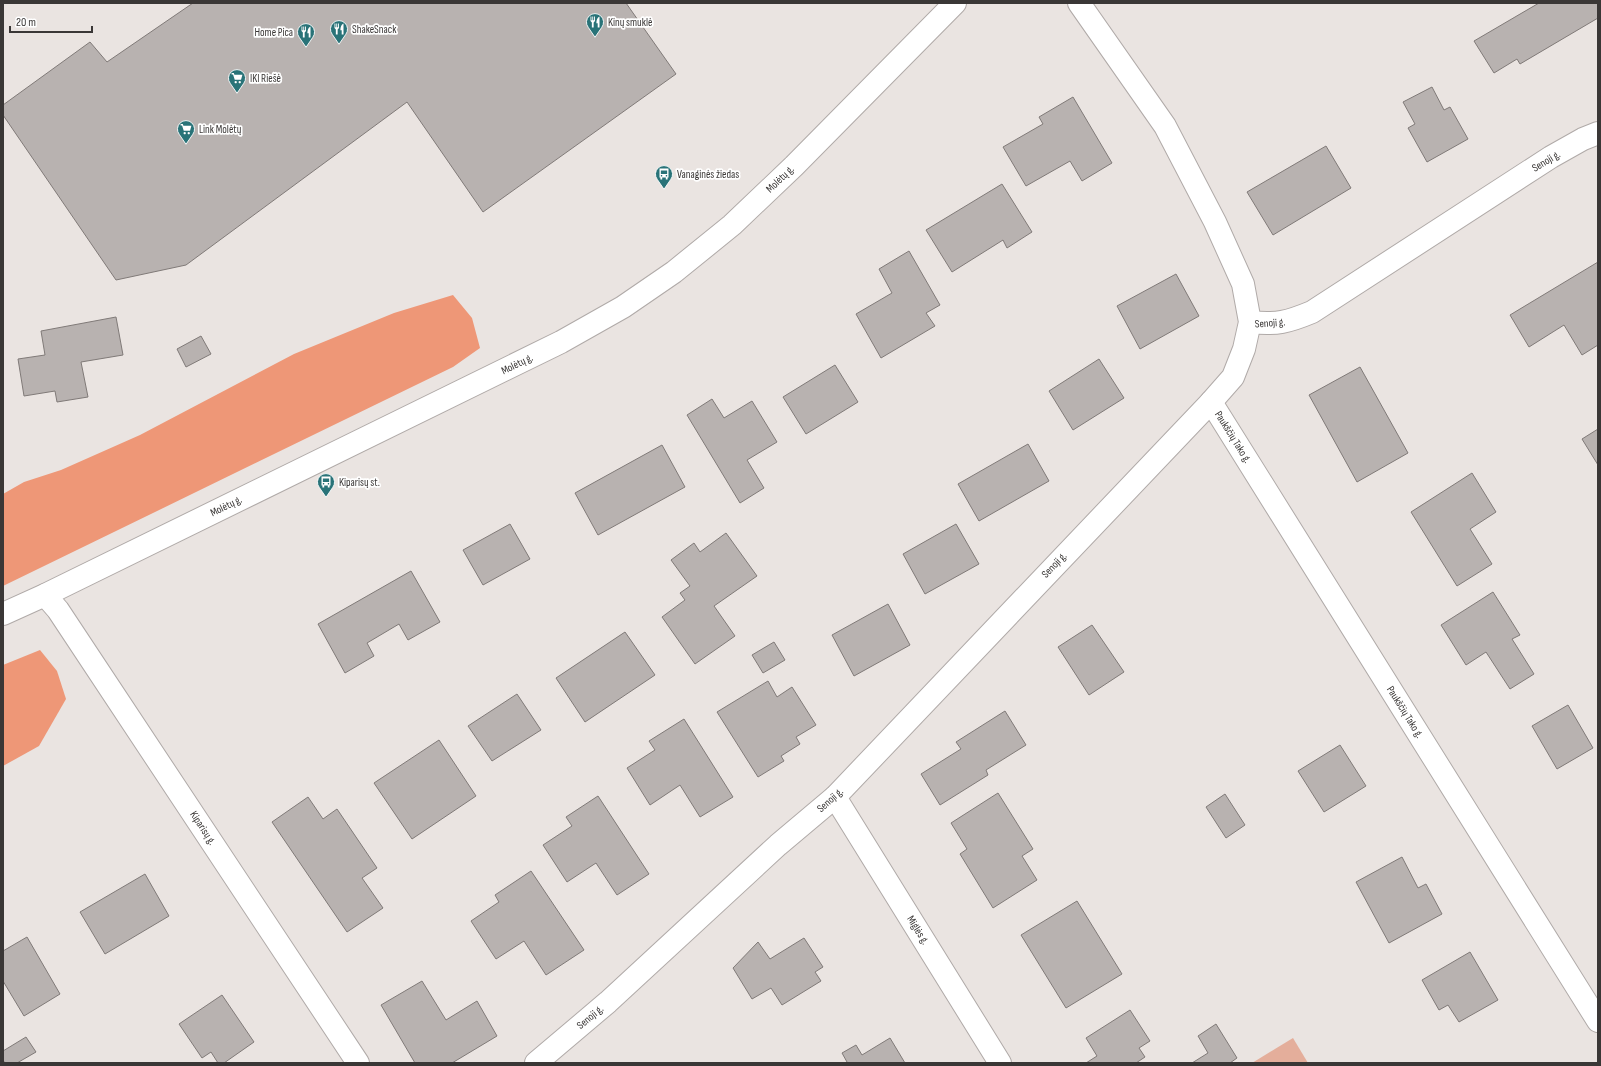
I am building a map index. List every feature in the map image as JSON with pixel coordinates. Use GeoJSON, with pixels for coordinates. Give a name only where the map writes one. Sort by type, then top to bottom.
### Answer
{"type":"FeatureCollection","features":[{"type":"Feature","properties":{"kind":"street","name":"Molėtų g."},"geometry":{"type":"LineString","coordinates":[[3,614],[45,595],[561,342],[623,306],[674,272],[732,225],[794,166],[955,3]]}},
{"type":"Feature","properties":{"kind":"street"},"geometry":{"type":"LineString","coordinates":[[1079,3],[1165,126],[1215,222],[1243,284],[1250,322]]}},
{"type":"Feature","properties":{"kind":"street","name":"Senoji g."},"geometry":{"type":"LineString","coordinates":[[536,1063],[608,1002],[778,845],[835,797],[1211,402],[1233,377],[1244,349],[1250,322],[1267,324],[1289,322],[1312,312],[1551,157],[1583,139],[1598,133]]}},
{"type":"Feature","properties":{"kind":"street","name":"Paukščių Tako g."},"geometry":{"type":"LineString","coordinates":[[1211,402],[1598,1021]]}},
{"type":"Feature","properties":{"kind":"street","name":"Kiparisų g."},"geometry":{"type":"LineString","coordinates":[[45,595],[58,610],[358,1063]]}},
{"type":"Feature","properties":{"kind":"street","name":"Miglės g."},"geometry":{"type":"LineString","coordinates":[[835,797],[1000,1063]]}},
{"type":"Feature","properties":{"kind":"shaded area"},"geometry":{"type":"Polygon","coordinates":[[[453,295],[472,318],[480,348],[453,367],[3,586],[3,494],[24,482],[61,470],[140,435],[294,354],[394,313],[453,295]]]}},
{"type":"Feature","properties":{"kind":"shaded area"},"geometry":{"type":"Polygon","coordinates":[[[40,650],[57,671],[66,699],[39,746],[3,766],[3,665],[40,650]]]}},
{"type":"Feature","properties":{"kind":"shaded area"},"geometry":{"type":"Polygon","coordinates":[[[1293,1038],[1308,1063],[1252,1063],[1293,1038]]]}},
{"type":"Feature","properties":{"kind":"building","name":"Link Molėtų"},"geometry":{"type":"Polygon","coordinates":[[[193,3],[626,3],[676,74],[483,212],[407,102],[186,265],[116,280],[3,115],[3,105],[90,42],[107,62],[193,3]]]}},
{"type":"Feature","properties":{"kind":"building"},"geometry":{"type":"Polygon","coordinates":[[[1539,3],[1597,3],[1598,18],[1520,64],[1517,59],[1494,73],[1474,41],[1539,3]]]}},
{"type":"Feature","properties":{"kind":"building"},"geometry":{"type":"Polygon","coordinates":[[[1432,87],[1444,110],[1450,107],[1468,139],[1427,162],[1408,128],[1415,124],[1403,102],[1432,87]]]}},
{"type":"Feature","properties":{"kind":"building"},"geometry":{"type":"Polygon","coordinates":[[[1073,97],[1112,163],[1082,181],[1070,161],[1026,186],[1003,147],[1043,124],[1039,117],[1073,97]]]}},
{"type":"Feature","properties":{"kind":"building"},"geometry":{"type":"Polygon","coordinates":[[[1326,146],[1351,188],[1273,235],[1247,192],[1326,146]]]}},
{"type":"Feature","properties":{"kind":"building"},"geometry":{"type":"Polygon","coordinates":[[[1002,184],[1032,232],[1007,248],[1003,240],[952,272],[926,230],[1002,184]]]}},
{"type":"Feature","properties":{"kind":"building"},"geometry":{"type":"Polygon","coordinates":[[[909,251],[940,305],[926,313],[935,326],[881,358],[856,314],[892,293],[879,269],[909,251]]]}},
{"type":"Feature","properties":{"kind":"building"},"geometry":{"type":"Polygon","coordinates":[[[1598,262],[1598,345],[1582,355],[1564,325],[1529,347],[1510,315],[1598,262]]]}},
{"type":"Feature","properties":{"kind":"building"},"geometry":{"type":"Polygon","coordinates":[[[1176,274],[1199,316],[1140,349],[1117,306],[1176,274]]]}},
{"type":"Feature","properties":{"kind":"building"},"geometry":{"type":"Polygon","coordinates":[[[116,317],[123,355],[81,362],[88,397],[57,402],[55,391],[24,396],[18,359],[45,355],[41,331],[116,317]]]}},
{"type":"Feature","properties":{"kind":"building"},"geometry":{"type":"Polygon","coordinates":[[[201,336],[211,354],[186,367],[177,349],[201,336]]]}},
{"type":"Feature","properties":{"kind":"building"},"geometry":{"type":"Polygon","coordinates":[[[1099,359],[1124,398],[1073,430],[1049,391],[1099,359]]]}},
{"type":"Feature","properties":{"kind":"building"},"geometry":{"type":"Polygon","coordinates":[[[835,365],[858,402],[806,434],[783,397],[835,365]]]}},
{"type":"Feature","properties":{"kind":"building"},"geometry":{"type":"Polygon","coordinates":[[[1360,367],[1408,453],[1357,482],[1309,395],[1360,367]]]}},
{"type":"Feature","properties":{"kind":"building"},"geometry":{"type":"Polygon","coordinates":[[[712,399],[724,418],[752,401],[777,442],[747,460],[764,488],[740,503],[687,415],[712,399]]]}},
{"type":"Feature","properties":{"kind":"building"},"geometry":{"type":"Polygon","coordinates":[[[1598,429],[1598,465],[1582,439],[1598,429]]]}},
{"type":"Feature","properties":{"kind":"building"},"geometry":{"type":"Polygon","coordinates":[[[1028,444],[1049,481],[979,521],[958,484],[1028,444]]]}},
{"type":"Feature","properties":{"kind":"building"},"geometry":{"type":"Polygon","coordinates":[[[662,445],[685,487],[598,535],[575,493],[662,445]]]}},
{"type":"Feature","properties":{"kind":"building"},"geometry":{"type":"Polygon","coordinates":[[[1472,473],[1496,512],[1470,529],[1492,564],[1457,586],[1411,512],[1472,473]]]}},
{"type":"Feature","properties":{"kind":"building"},"geometry":{"type":"Polygon","coordinates":[[[510,524],[530,559],[483,585],[463,550],[510,524]]]}},
{"type":"Feature","properties":{"kind":"building"},"geometry":{"type":"Polygon","coordinates":[[[956,524],[979,564],[925,594],[903,554],[956,524]]]}},
{"type":"Feature","properties":{"kind":"building"},"geometry":{"type":"Polygon","coordinates":[[[726,533],[757,576],[714,606],[735,636],[695,664],[662,617],[685,600],[680,593],[690,586],[671,560],[694,543],[700,552],[726,533]]]}},
{"type":"Feature","properties":{"kind":"building"},"geometry":{"type":"Polygon","coordinates":[[[411,571],[440,622],[408,640],[399,624],[367,643],[374,656],[345,673],[318,624],[411,571]]]}},
{"type":"Feature","properties":{"kind":"building"},"geometry":{"type":"Polygon","coordinates":[[[1493,592],[1520,635],[1512,639],[1534,674],[1510,689],[1486,652],[1466,665],[1441,625],[1493,592]]]}},
{"type":"Feature","properties":{"kind":"building"},"geometry":{"type":"Polygon","coordinates":[[[888,604],[910,645],[854,676],[832,635],[888,604]]]}},
{"type":"Feature","properties":{"kind":"building"},"geometry":{"type":"Polygon","coordinates":[[[1092,625],[1124,672],[1089,695],[1058,647],[1092,625]]]}},
{"type":"Feature","properties":{"kind":"building"},"geometry":{"type":"Polygon","coordinates":[[[625,632],[655,675],[585,722],[556,678],[625,632]]]}},
{"type":"Feature","properties":{"kind":"building"},"geometry":{"type":"Polygon","coordinates":[[[774,642],[785,660],[763,673],[752,655],[774,642]]]}},
{"type":"Feature","properties":{"kind":"building"},"geometry":{"type":"Polygon","coordinates":[[[768,681],[777,697],[792,687],[816,725],[796,737],[800,744],[781,756],[784,761],[758,777],[717,712],[768,681]]]}},
{"type":"Feature","properties":{"kind":"building"},"geometry":{"type":"Polygon","coordinates":[[[517,694],[541,730],[492,761],[468,726],[517,694]]]}},
{"type":"Feature","properties":{"kind":"building"},"geometry":{"type":"Polygon","coordinates":[[[1568,705],[1593,748],[1557,769],[1532,726],[1568,705]]]}},
{"type":"Feature","properties":{"kind":"building"},"geometry":{"type":"Polygon","coordinates":[[[1005,711],[1026,745],[986,770],[988,775],[940,805],[921,774],[961,749],[956,742],[1005,711]]]}},
{"type":"Feature","properties":{"kind":"building"},"geometry":{"type":"Polygon","coordinates":[[[684,719],[733,797],[700,817],[680,785],[650,805],[627,768],[655,750],[649,741],[684,719]]]}},
{"type":"Feature","properties":{"kind":"building"},"geometry":{"type":"Polygon","coordinates":[[[439,740],[476,796],[412,839],[374,783],[439,740]]]}},
{"type":"Feature","properties":{"kind":"building"},"geometry":{"type":"Polygon","coordinates":[[[1340,745],[1366,786],[1324,812],[1298,771],[1340,745]]]}},
{"type":"Feature","properties":{"kind":"building"},"geometry":{"type":"Polygon","coordinates":[[[998,793],[1033,849],[1022,856],[1037,880],[993,908],[960,854],[967,849],[951,823],[998,793]]]}},
{"type":"Feature","properties":{"kind":"building"},"geometry":{"type":"Polygon","coordinates":[[[1225,794],[1245,825],[1226,838],[1206,807],[1225,794]]]}},
{"type":"Feature","properties":{"kind":"building"},"geometry":{"type":"Polygon","coordinates":[[[598,796],[649,874],[617,895],[596,863],[567,882],[543,845],[572,826],[566,817],[598,796]]]}},
{"type":"Feature","properties":{"kind":"building"},"geometry":{"type":"Polygon","coordinates":[[[308,797],[323,819],[337,809],[377,868],[362,878],[383,908],[347,932],[272,822],[308,797]]]}},
{"type":"Feature","properties":{"kind":"building"},"geometry":{"type":"Polygon","coordinates":[[[1402,857],[1418,888],[1426,884],[1442,914],[1389,943],[1356,882],[1402,857]]]}},
{"type":"Feature","properties":{"kind":"building"},"geometry":{"type":"Polygon","coordinates":[[[531,871],[584,950],[546,975],[524,941],[496,959],[471,921],[499,902],[495,895],[531,871]]]}},
{"type":"Feature","properties":{"kind":"building"},"geometry":{"type":"Polygon","coordinates":[[[145,874],[169,916],[105,954],[80,912],[145,874]]]}},
{"type":"Feature","properties":{"kind":"building"},"geometry":{"type":"Polygon","coordinates":[[[1077,901],[1122,974],[1066,1008],[1021,935],[1077,901]]]}},
{"type":"Feature","properties":{"kind":"building"},"geometry":{"type":"Polygon","coordinates":[[[27,937],[60,994],[24,1016],[3,981],[3,951],[27,937]]]}},
{"type":"Feature","properties":{"kind":"building"},"geometry":{"type":"Polygon","coordinates":[[[804,938],[823,967],[815,972],[821,981],[782,1005],[771,988],[752,999],[733,968],[758,942],[770,959],[804,938]]]}},
{"type":"Feature","properties":{"kind":"building"},"geometry":{"type":"Polygon","coordinates":[[[1470,952],[1498,1000],[1459,1022],[1448,1005],[1439,1010],[1422,980],[1470,952]]]}},
{"type":"Feature","properties":{"kind":"building"},"geometry":{"type":"Polygon","coordinates":[[[422,981],[446,1020],[477,1001],[497,1036],[452,1063],[415,1063],[381,1005],[422,981]]]}},
{"type":"Feature","properties":{"kind":"building"},"geometry":{"type":"Polygon","coordinates":[[[222,995],[254,1042],[224,1063],[218,1063],[211,1052],[202,1058],[179,1024],[222,995]]]}},
{"type":"Feature","properties":{"kind":"building"},"geometry":{"type":"Polygon","coordinates":[[[1130,1010],[1150,1041],[1139,1048],[1145,1057],[1136,1063],[1086,1063],[1097,1056],[1086,1038],[1130,1010]]]}},
{"type":"Feature","properties":{"kind":"building"},"geometry":{"type":"Polygon","coordinates":[[[1216,1024],[1237,1058],[1230,1063],[1192,1063],[1208,1053],[1198,1036],[1216,1024]]]}},
{"type":"Feature","properties":{"kind":"building"},"geometry":{"type":"Polygon","coordinates":[[[26,1037],[36,1052],[17,1063],[5,1063],[3,1060],[3,1051],[26,1037]]]}},
{"type":"Feature","properties":{"kind":"building"},"geometry":{"type":"Polygon","coordinates":[[[890,1038],[905,1063],[846,1063],[847,1062],[842,1053],[856,1045],[862,1055],[890,1038]]]}},
{"type":"Feature","properties":{"kind":"place","name":"Kinų smuklė"},"geometry":{"type":"Point","coordinates":[595,37]}},
{"type":"Feature","properties":{"kind":"place","name":"ShakeSnack"},"geometry":{"type":"Point","coordinates":[339,44]}},
{"type":"Feature","properties":{"kind":"place","name":"Home Pica"},"geometry":{"type":"Point","coordinates":[306,47]}},
{"type":"Feature","properties":{"kind":"place","name":"IKI Riešė"},"geometry":{"type":"Point","coordinates":[237,93]}},
{"type":"Feature","properties":{"kind":"place","name":"Link Molėtų"},"geometry":{"type":"Point","coordinates":[186,144]}},
{"type":"Feature","properties":{"kind":"place","name":"Vanaginės žiedas"},"geometry":{"type":"Point","coordinates":[664,189]}},
{"type":"Feature","properties":{"kind":"place","name":"Kiparisų st."},"geometry":{"type":"Point","coordinates":[326,497]}}]}
